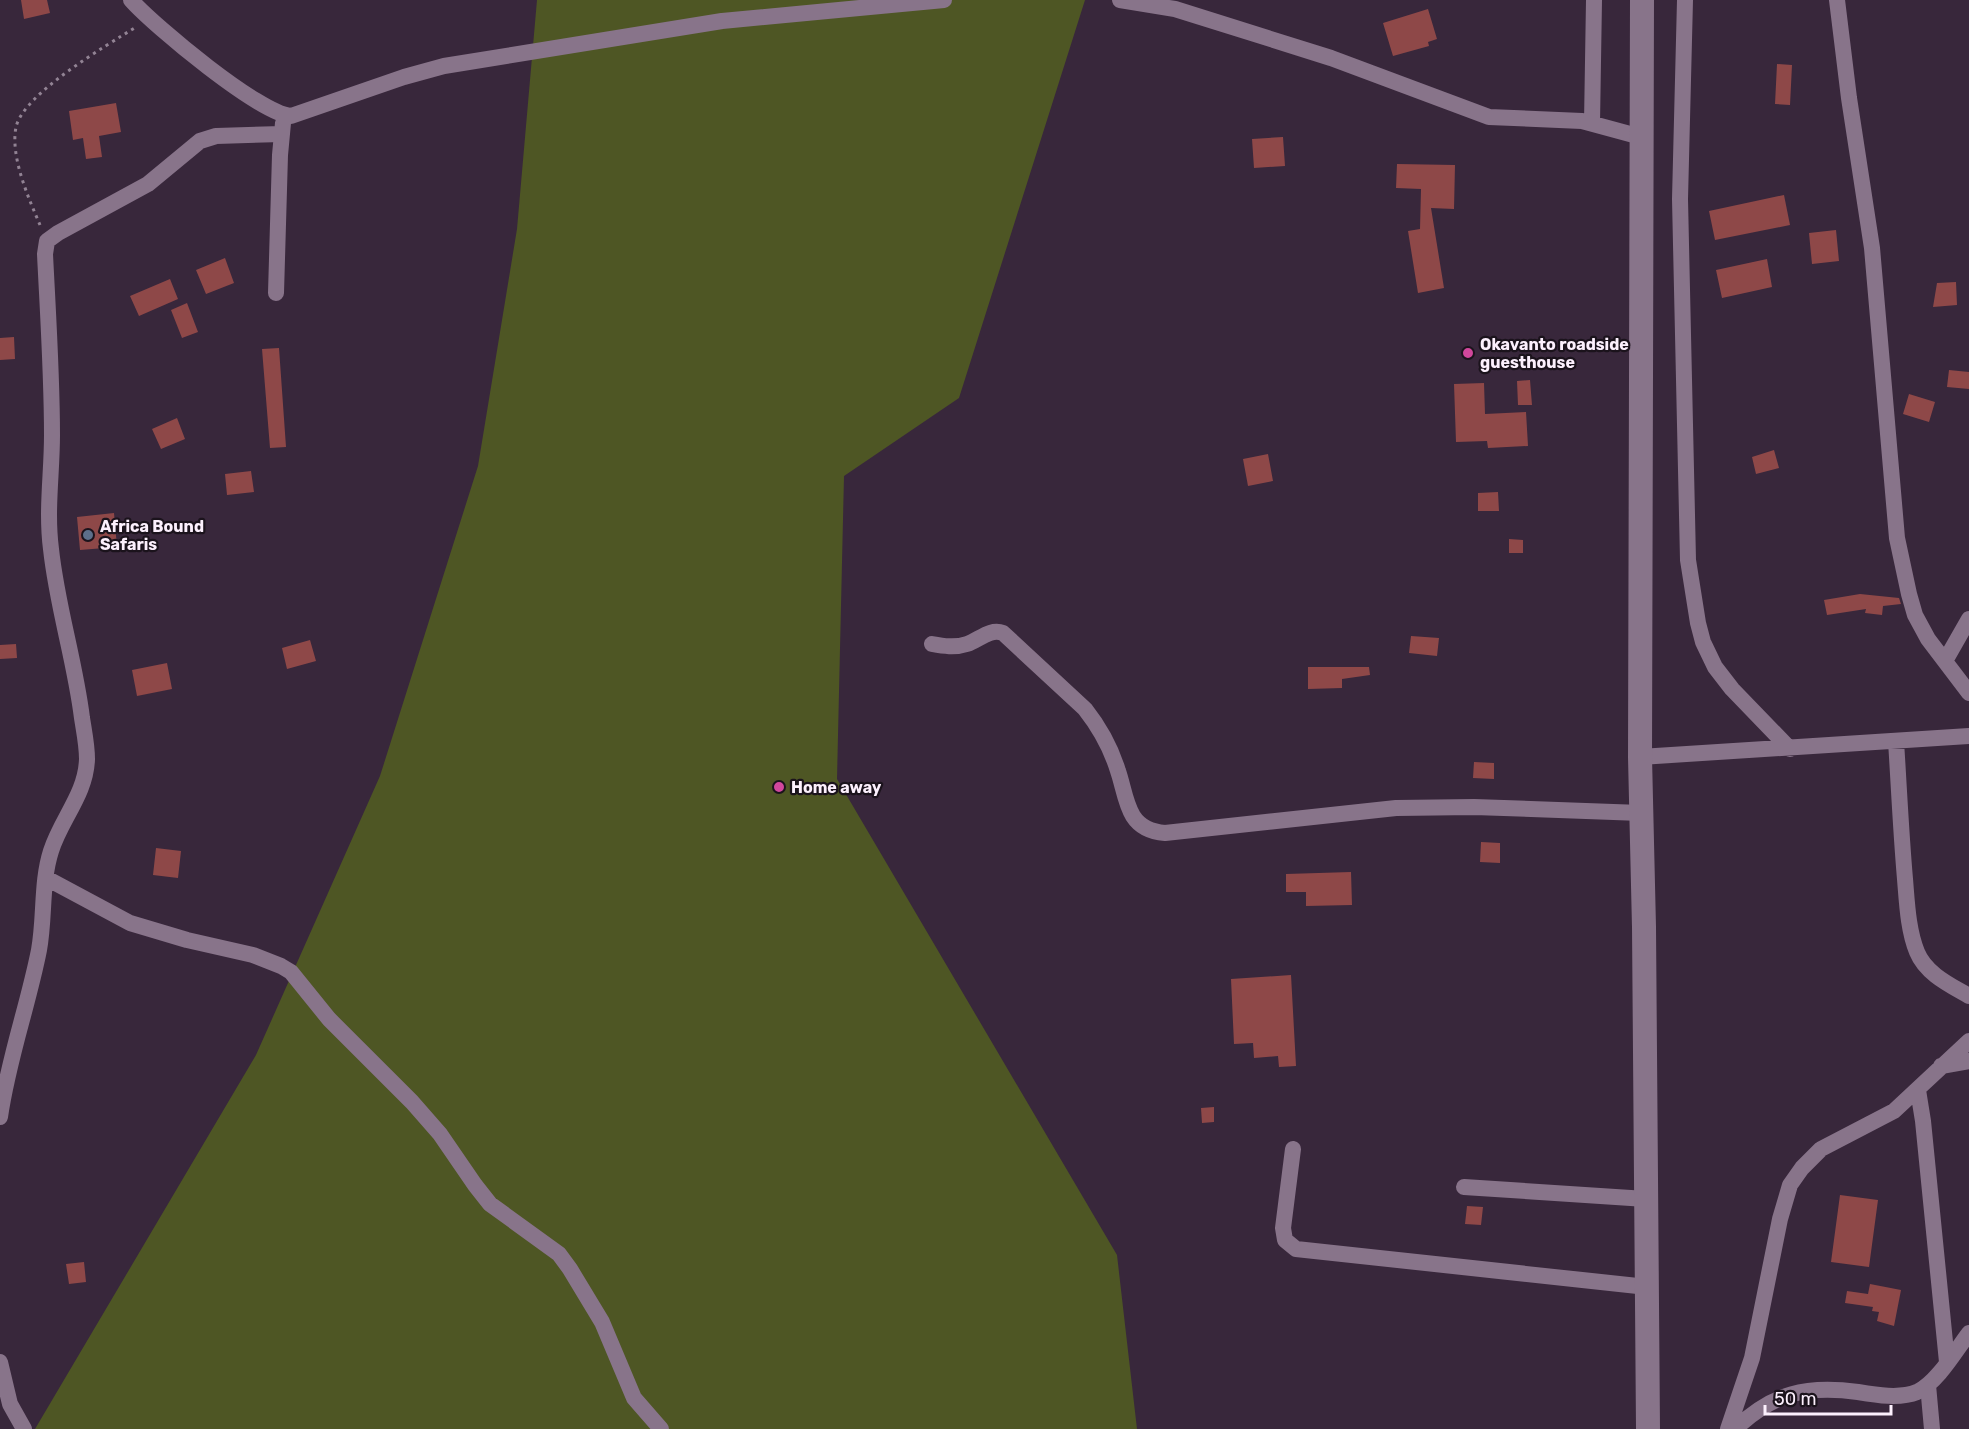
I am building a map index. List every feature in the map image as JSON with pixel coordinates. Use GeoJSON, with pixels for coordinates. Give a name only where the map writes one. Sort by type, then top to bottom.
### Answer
{"type":"FeatureCollection","features":[{"type":"Feature","properties":{"kind":"main road"},"geometry":{"type":"LineString","coordinates":[[1642,0],[1640,758],[1648,1429]]}},
{"type":"Feature","properties":{"kind":"street"},"geometry":{"type":"LineString","coordinates":[[131,0],[195,56],[251,99],[284,116],[296,116],[404,77],[444,66],[722,21],[944,0]]}},
{"type":"Feature","properties":{"kind":"street"},"geometry":{"type":"LineString","coordinates":[[1120,0],[1175,9],[1330,58],[1489,117],[1592,123],[1641,137]]}},
{"type":"Feature","properties":{"kind":"street"},"geometry":{"type":"LineString","coordinates":[[1592,123],[1594,0]]}},
{"type":"Feature","properties":{"kind":"street"},"geometry":{"type":"LineString","coordinates":[[1684,0],[1680,199],[1688,560],[1703,642],[1715,667],[1738,696],[1790,749]]}},
{"type":"Feature","properties":{"kind":"street"},"geometry":{"type":"LineString","coordinates":[[1837,0],[1849,98],[1872,248],[1897,538],[1915,615],[1928,639],[1969,693]]}},
{"type":"Feature","properties":{"kind":"street"},"geometry":{"type":"LineString","coordinates":[[276,293],[284,116]]}},
{"type":"Feature","properties":{"kind":"street"},"geometry":{"type":"LineString","coordinates":[[0,1118],[8,1069],[39,951],[51,850],[77,799],[85,776],[87,757],[78,688],[51,550],[48,514],[52,438],[51,343],[45,254],[47,241],[148,184],[200,141],[216,135],[282,134]]}},
{"type":"Feature","properties":{"kind":"street"},"geometry":{"type":"LineString","coordinates":[[1945,661],[1969,619]]}},
{"type":"Feature","properties":{"kind":"street"},"geometry":{"type":"LineString","coordinates":[[932,644],[959,646],[991,632],[1003,633],[1085,709],[1096,723],[1105,738],[1117,768],[1132,815],[1139,823],[1155,833],[1396,808],[1474,807],[1641,813]]}},
{"type":"Feature","properties":{"kind":"street"},"geometry":{"type":"LineString","coordinates":[[1640,758],[1969,736]]}},
{"type":"Feature","properties":{"kind":"street"},"geometry":{"type":"LineString","coordinates":[[1896,741],[1908,914],[1917,953],[1941,980],[1969,996]]}},
{"type":"Feature","properties":{"kind":"street"},"geometry":{"type":"LineString","coordinates":[[46,878],[130,923],[187,940],[253,955],[291,972],[329,1019],[412,1102],[440,1134],[490,1203],[559,1254],[602,1322],[634,1398],[661,1429]]}},
{"type":"Feature","properties":{"kind":"street"},"geometry":{"type":"LineString","coordinates":[[1728,1429],[1752,1358],[1780,1219],[1790,1185],[1802,1168],[1821,1149],[1894,1111],[1969,1041]]}},
{"type":"Feature","properties":{"kind":"street"},"geometry":{"type":"LineString","coordinates":[[1941,1066],[1969,1061]]}},
{"type":"Feature","properties":{"kind":"street"},"geometry":{"type":"LineString","coordinates":[[1918,1090],[1947,1362]]}},
{"type":"Feature","properties":{"kind":"street"},"geometry":{"type":"LineString","coordinates":[[1293,1149],[1283,1228],[1285,1240],[1296,1249],[1647,1287]]}},
{"type":"Feature","properties":{"kind":"street"},"geometry":{"type":"LineString","coordinates":[[1464,1187],[1646,1198]]}},
{"type":"Feature","properties":{"kind":"street"},"geometry":{"type":"LineString","coordinates":[[1735,1429],[1762,1405],[1798,1393],[1822,1389],[1889,1396],[1917,1392],[1928,1385],[1969,1333]]}},
{"type":"Feature","properties":{"kind":"street"},"geometry":{"type":"LineString","coordinates":[[0,1362],[10,1404],[24,1429]]}},
{"type":"Feature","properties":{"kind":"street"},"geometry":{"type":"LineString","coordinates":[[1928,1385],[1932,1429]]}},
{"type":"Feature","properties":{"kind":"path"},"geometry":{"type":"LineString","coordinates":[[47,241],[29,199],[15,151],[16,126],[29,105],[74,66],[150,18]]}},
{"type":"Feature","properties":{"kind":"green space"},"geometry":{"type":"Polygon","coordinates":[[[537,0],[1085,0],[959,398],[844,476],[837,779],[1117,1255],[1137,1429],[35,1429],[256,1055],[380,776],[478,466],[517,229],[537,0]]]}},
{"type":"Feature","properties":{"kind":"building"},"geometry":{"type":"Polygon","coordinates":[[[21,0],[47,0],[50,13],[24,19],[21,0]]]}},
{"type":"Feature","properties":{"kind":"building"},"geometry":{"type":"Polygon","coordinates":[[[1428,9],[1437,39],[1428,42],[1429,46],[1393,56],[1383,23],[1428,9]]]}},
{"type":"Feature","properties":{"kind":"building"},"geometry":{"type":"Polygon","coordinates":[[[1777,64],[1792,65],[1790,105],[1775,104],[1777,64]]]}},
{"type":"Feature","properties":{"kind":"building"},"geometry":{"type":"Polygon","coordinates":[[[116,103],[121,132],[99,136],[102,157],[86,159],[83,138],[73,140],[69,111],[116,103]]]}},
{"type":"Feature","properties":{"kind":"building"},"geometry":{"type":"Polygon","coordinates":[[[1283,137],[1285,166],[1254,168],[1252,139],[1283,137]]]}},
{"type":"Feature","properties":{"kind":"building"},"geometry":{"type":"Polygon","coordinates":[[[1397,164],[1455,165],[1454,209],[1431,208],[1444,288],[1418,293],[1408,231],[1420,229],[1421,189],[1396,188],[1397,164]]]}},
{"type":"Feature","properties":{"kind":"building"},"geometry":{"type":"Polygon","coordinates":[[[1784,195],[1790,225],[1715,240],[1709,211],[1784,195]]]}},
{"type":"Feature","properties":{"kind":"building"},"geometry":{"type":"Polygon","coordinates":[[[1836,230],[1839,261],[1812,264],[1809,233],[1836,230]]]}},
{"type":"Feature","properties":{"kind":"building"},"geometry":{"type":"Polygon","coordinates":[[[225,258],[234,283],[206,294],[196,270],[225,258]]]}},
{"type":"Feature","properties":{"kind":"building"},"geometry":{"type":"Polygon","coordinates":[[[1767,259],[1772,287],[1722,298],[1716,270],[1767,259]]]}},
{"type":"Feature","properties":{"kind":"building"},"geometry":{"type":"Polygon","coordinates":[[[170,279],[178,299],[139,316],[130,296],[170,279]]]}},
{"type":"Feature","properties":{"kind":"building"},"geometry":{"type":"Polygon","coordinates":[[[1956,282],[1957,305],[1933,307],[1937,283],[1956,282]]]}},
{"type":"Feature","properties":{"kind":"building"},"geometry":{"type":"Polygon","coordinates":[[[187,303],[198,332],[182,338],[171,310],[187,303]]]}},
{"type":"Feature","properties":{"kind":"building"},"geometry":{"type":"Polygon","coordinates":[[[14,337],[15,359],[0,360],[0,338],[14,337]]]}},
{"type":"Feature","properties":{"kind":"building"},"geometry":{"type":"Polygon","coordinates":[[[279,348],[286,447],[270,448],[262,349],[279,348]]]}},
{"type":"Feature","properties":{"kind":"building"},"geometry":{"type":"Polygon","coordinates":[[[1949,370],[1969,372],[1969,389],[1947,387],[1949,370]]]}},
{"type":"Feature","properties":{"kind":"building"},"geometry":{"type":"Polygon","coordinates":[[[1530,380],[1532,405],[1518,405],[1517,381],[1530,380]]]}},
{"type":"Feature","properties":{"kind":"building"},"geometry":{"type":"Polygon","coordinates":[[[1484,383],[1485,414],[1526,412],[1528,446],[1488,448],[1487,441],[1456,442],[1454,384],[1484,383]]]}},
{"type":"Feature","properties":{"kind":"building"},"geometry":{"type":"Polygon","coordinates":[[[1909,394],[1935,402],[1929,422],[1903,414],[1909,394]]]}},
{"type":"Feature","properties":{"kind":"building"},"geometry":{"type":"Polygon","coordinates":[[[177,418],[185,439],[161,449],[152,429],[177,418]]]}},
{"type":"Feature","properties":{"kind":"building"},"geometry":{"type":"Polygon","coordinates":[[[1774,450],[1779,468],[1756,474],[1752,457],[1774,450]]]}},
{"type":"Feature","properties":{"kind":"building"},"geometry":{"type":"Polygon","coordinates":[[[1268,454],[1273,481],[1248,486],[1243,459],[1268,454]]]}},
{"type":"Feature","properties":{"kind":"building"},"geometry":{"type":"Polygon","coordinates":[[[251,471],[254,492],[227,495],[225,474],[251,471]]]}},
{"type":"Feature","properties":{"kind":"building"},"geometry":{"type":"Polygon","coordinates":[[[1498,492],[1499,511],[1478,511],[1478,493],[1498,492]]]}},
{"type":"Feature","properties":{"kind":"building"},"geometry":{"type":"Polygon","coordinates":[[[114,513],[117,547],[80,550],[77,517],[114,513]]]}},
{"type":"Feature","properties":{"kind":"building"},"geometry":{"type":"Polygon","coordinates":[[[1509,539],[1523,540],[1523,553],[1509,553],[1509,539]]]}},
{"type":"Feature","properties":{"kind":"building"},"geometry":{"type":"Polygon","coordinates":[[[1860,594],[1899,598],[1901,604],[1883,606],[1882,615],[1865,613],[1866,609],[1827,615],[1824,600],[1860,594]]]}},
{"type":"Feature","properties":{"kind":"building"},"geometry":{"type":"Polygon","coordinates":[[[1411,636],[1439,638],[1437,656],[1409,653],[1411,636]]]}},
{"type":"Feature","properties":{"kind":"building"},"geometry":{"type":"Polygon","coordinates":[[[310,640],[316,661],[287,669],[282,648],[310,640]]]}},
{"type":"Feature","properties":{"kind":"building"},"geometry":{"type":"Polygon","coordinates":[[[16,644],[17,658],[0,659],[0,645],[16,644]]]}},
{"type":"Feature","properties":{"kind":"building"},"geometry":{"type":"Polygon","coordinates":[[[167,663],[172,689],[137,696],[132,670],[167,663]]]}},
{"type":"Feature","properties":{"kind":"building"},"geometry":{"type":"Polygon","coordinates":[[[1308,667],[1369,667],[1370,675],[1342,679],[1342,688],[1308,689],[1308,667]]]}},
{"type":"Feature","properties":{"kind":"building"},"geometry":{"type":"Polygon","coordinates":[[[1474,762],[1494,763],[1494,779],[1473,778],[1474,762]]]}},
{"type":"Feature","properties":{"kind":"building"},"geometry":{"type":"Polygon","coordinates":[[[1481,842],[1500,843],[1500,863],[1480,862],[1481,842]]]}},
{"type":"Feature","properties":{"kind":"building"},"geometry":{"type":"Polygon","coordinates":[[[156,848],[181,851],[178,878],[153,875],[156,848]]]}},
{"type":"Feature","properties":{"kind":"building"},"geometry":{"type":"Polygon","coordinates":[[[1351,872],[1352,905],[1306,906],[1306,892],[1286,892],[1286,874],[1351,872]]]}},
{"type":"Feature","properties":{"kind":"building"},"geometry":{"type":"Polygon","coordinates":[[[1291,975],[1296,1066],[1279,1067],[1278,1056],[1254,1058],[1253,1043],[1234,1044],[1231,979],[1291,975]]]}},
{"type":"Feature","properties":{"kind":"building"},"geometry":{"type":"Polygon","coordinates":[[[1214,1107],[1214,1122],[1202,1123],[1201,1108],[1214,1107]]]}},
{"type":"Feature","properties":{"kind":"building"},"geometry":{"type":"Polygon","coordinates":[[[1840,1195],[1878,1200],[1869,1267],[1831,1262],[1840,1195]]]}},
{"type":"Feature","properties":{"kind":"building"},"geometry":{"type":"Polygon","coordinates":[[[1467,1206],[1483,1207],[1481,1225],[1465,1224],[1467,1206]]]}},
{"type":"Feature","properties":{"kind":"building"},"geometry":{"type":"Polygon","coordinates":[[[84,1262],[86,1282],[69,1284],[66,1264],[84,1262]]]}},
{"type":"Feature","properties":{"kind":"building"},"geometry":{"type":"Polygon","coordinates":[[[1870,1284],[1901,1290],[1894,1326],[1877,1321],[1879,1312],[1872,1311],[1873,1307],[1845,1303],[1847,1291],[1868,1294],[1870,1284]]]}},
{"type":"Feature","properties":{"kind":"place","name":"Okavanto roadside guesthouse"},"geometry":{"type":"Point","coordinates":[1468,353]}},
{"type":"Feature","properties":{"kind":"place","name":"Africa Bound Safaris"},"geometry":{"type":"Point","coordinates":[88,535]}},
{"type":"Feature","properties":{"kind":"place","name":"Home away"},"geometry":{"type":"Point","coordinates":[779,787]}}]}
